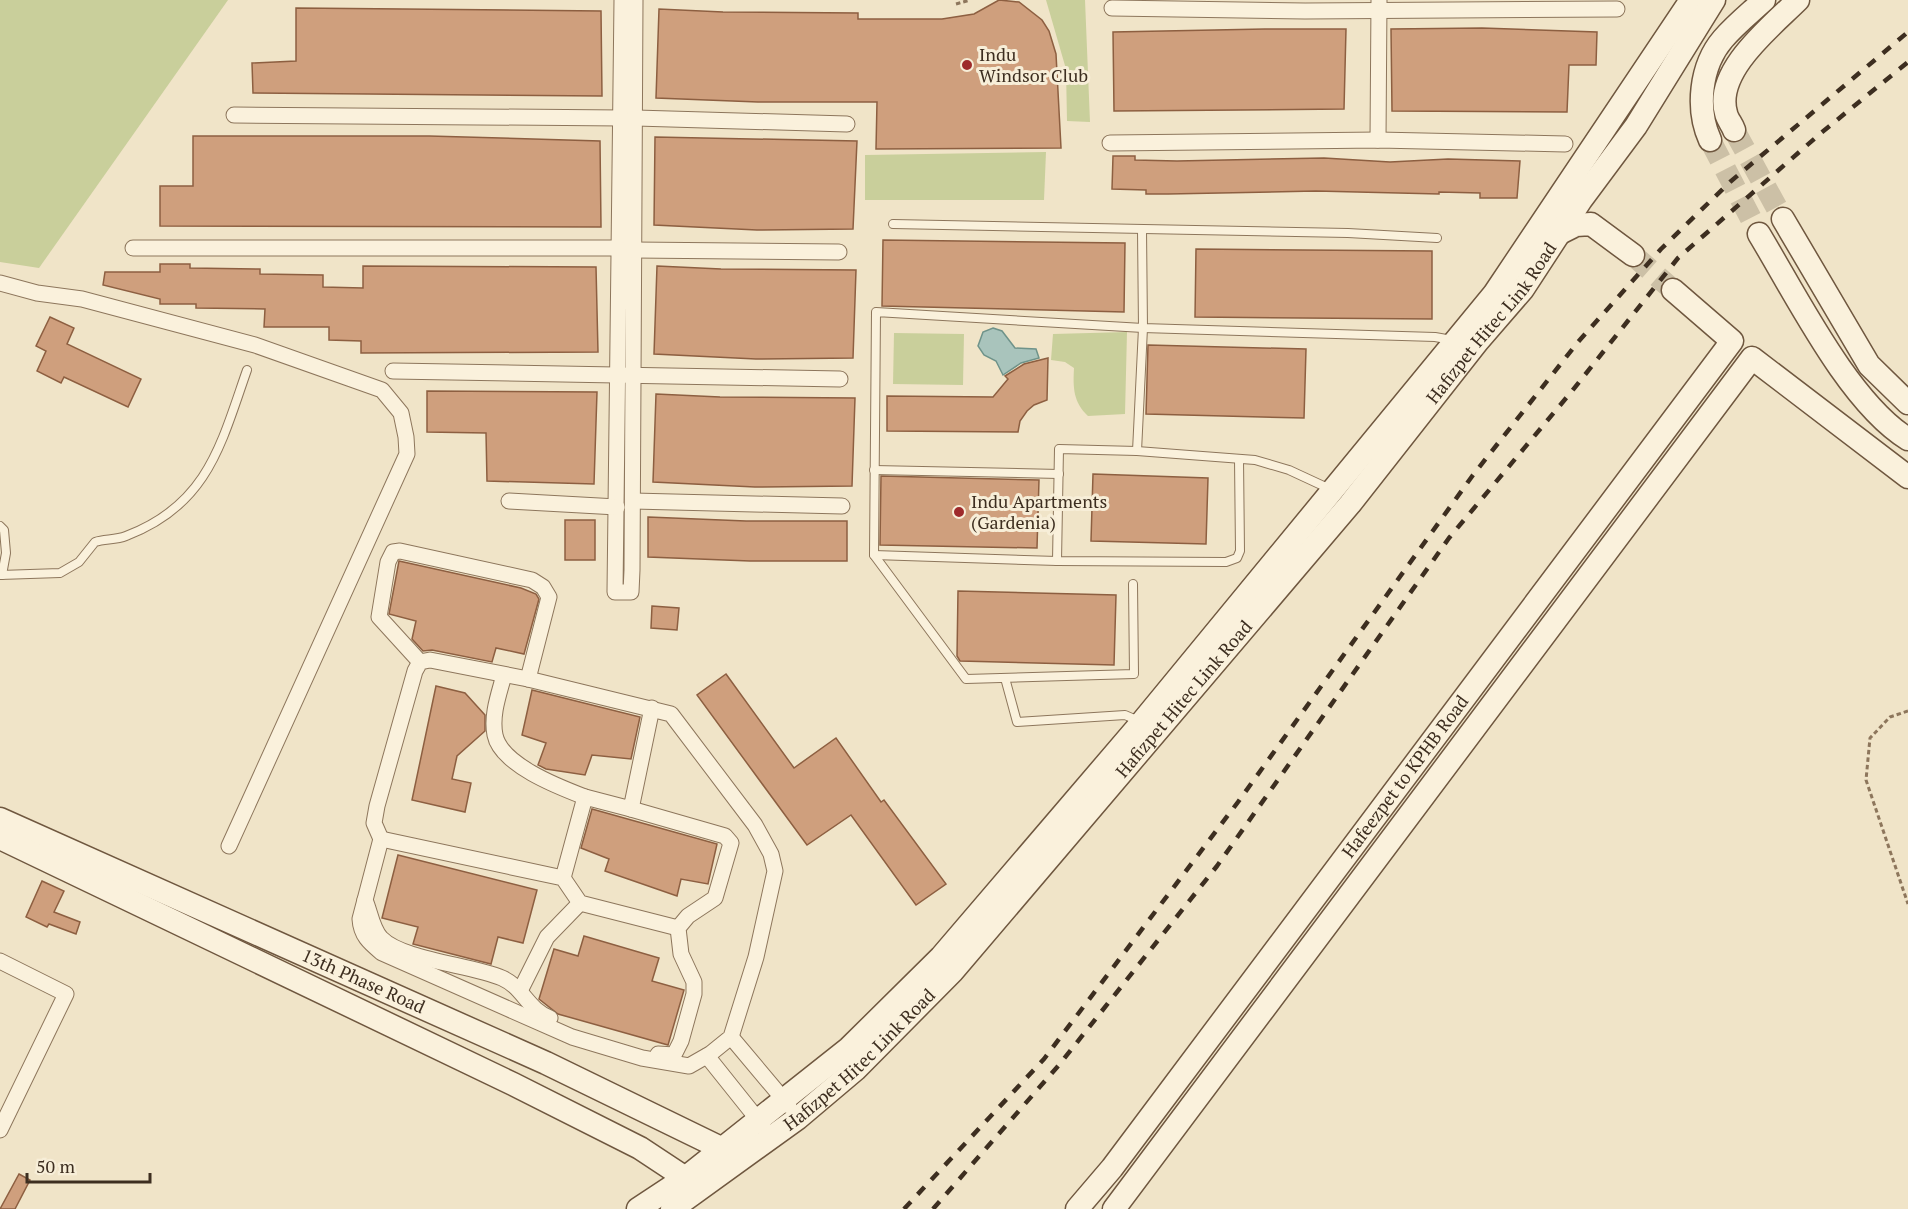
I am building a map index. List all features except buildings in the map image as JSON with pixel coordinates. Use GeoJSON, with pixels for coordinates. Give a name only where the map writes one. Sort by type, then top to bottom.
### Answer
{"type":"FeatureCollection","features":[{"type":"Feature","properties":{"kind":"main road"},"geometry":{"type":"LineString","coordinates":[[672,1209],[693,1184],[732,1154],[758,1120],[849,1048],[941,957],[1142,722],[1342,497],[1456,341],[1494,294],[1691,0]]}},
{"type":"Feature","properties":{"kind":"main road","name":"Hafizpet Hitec Link Road"},"geometry":{"type":"LineString","coordinates":[[732,1154],[772,1138],[798,1118],[856,1069],[953,971],[1342,497],[1523,289],[1581,200],[1636,126],[1714,0]]}},
{"type":"Feature","properties":{"kind":"main road"},"geometry":{"type":"LineString","coordinates":[[1710,140],[1701,110],[1708,66],[1722,40],[1764,0]]}},
{"type":"Feature","properties":{"kind":"main road"},"geometry":{"type":"LineString","coordinates":[[1734,130],[1725,112],[1726,94],[1731,74],[1743,55],[1798,0]]}},
{"type":"Feature","properties":{"kind":"main road"},"geometry":{"type":"LineString","coordinates":[[1783,219],[1869,365],[1908,403]]}},
{"type":"Feature","properties":{"kind":"main road"},"geometry":{"type":"LineString","coordinates":[[1560,232],[1576,225],[1591,224],[1633,255]]}},
{"type":"Feature","properties":{"kind":"main road"},"geometry":{"type":"LineString","coordinates":[[1760,234],[1838,364],[1884,421],[1908,439]]}},
{"type":"Feature","properties":{"kind":"main road","name":"Hafeezpet to KPHB Road"},"geometry":{"type":"LineString","coordinates":[[1085,1206],[1732,341],[1673,290]]}},
{"type":"Feature","properties":{"kind":"main road"},"geometry":{"type":"LineString","coordinates":[[1114,1209],[1752,357],[1908,477]]}},
{"type":"Feature","properties":{"kind":"main road","name":"13th Phase Road"},"geometry":{"type":"LineString","coordinates":[[0,819],[546,1063],[732,1154]]}},
{"type":"Feature","properties":{"kind":"main road","name":"13th Phase Road"},"geometry":{"type":"LineString","coordinates":[[0,838],[530,1092],[640,1148],[693,1184]]}},
{"type":"Feature","properties":{"kind":"main road"},"geometry":{"type":"LineString","coordinates":[[530,1092],[546,1063]]}},
{"type":"Feature","properties":{"kind":"main road"},"geometry":{"type":"LineString","coordinates":[[638,1209],[693,1184]]}},
{"type":"Feature","properties":{"kind":"street"},"geometry":{"type":"LineString","coordinates":[[622,0],[629,118],[634,250],[633,501],[631,592],[615,592],[618,248],[629,118],[635,0]]}},
{"type":"Feature","properties":{"kind":"street"},"geometry":{"type":"LineString","coordinates":[[1112,8],[1379,4],[1617,9]]}},
{"type":"Feature","properties":{"kind":"street"},"geometry":{"type":"LineString","coordinates":[[1378,140],[1379,4]]}},
{"type":"Feature","properties":{"kind":"street"},"geometry":{"type":"LineString","coordinates":[[234,115],[629,118],[847,124]]}},
{"type":"Feature","properties":{"kind":"street"},"geometry":{"type":"LineString","coordinates":[[1110,143],[1378,140],[1565,144]]}},
{"type":"Feature","properties":{"kind":"street"},"geometry":{"type":"LineString","coordinates":[[133,248],[618,248]]}},
{"type":"Feature","properties":{"kind":"street"},"geometry":{"type":"LineString","coordinates":[[634,250],[839,252]]}},
{"type":"Feature","properties":{"kind":"street"},"geometry":{"type":"LineString","coordinates":[[0,284],[37,293],[82,299],[255,345],[382,390],[401,413],[407,454],[229,846]]}},
{"type":"Feature","properties":{"kind":"street"},"geometry":{"type":"LineString","coordinates":[[393,371],[840,379]]}},
{"type":"Feature","properties":{"kind":"street"},"geometry":{"type":"LineString","coordinates":[[509,501],[617,507]]}},
{"type":"Feature","properties":{"kind":"street"},"geometry":{"type":"LineString","coordinates":[[633,501],[842,506]]}},
{"type":"Feature","properties":{"kind":"street"},"geometry":{"type":"LineString","coordinates":[[420,662],[379,617],[388,562],[393,552],[400,551],[532,580],[543,587],[549,597],[528,679]]}},
{"type":"Feature","properties":{"kind":"street"},"geometry":{"type":"LineString","coordinates":[[430,660],[528,679],[671,714],[755,825],[771,854],[775,871],[756,957],[731,1037],[707,1056],[689,1066],[669,1063],[572,1037],[382,953],[368,942],[361,930],[365,900],[381,839],[374,823],[377,806],[414,671],[420,662],[430,660]]}},
{"type":"Feature","properties":{"kind":"street"},"geometry":{"type":"LineString","coordinates":[[365,900],[375,929],[390,945],[501,977],[520,989],[531,1006],[541,1015],[654,1052],[674,1055],[681,1041],[694,994],[694,982],[681,954],[678,928],[688,916],[715,898],[730,840],[585,797],[548,783],[502,749],[495,737],[494,721],[504,675]]}},
{"type":"Feature","properties":{"kind":"street"},"geometry":{"type":"LineString","coordinates":[[631,809],[652,708]]}},
{"type":"Feature","properties":{"kind":"street"},"geometry":{"type":"LineString","coordinates":[[563,878],[585,797]]}},
{"type":"Feature","properties":{"kind":"street"},"geometry":{"type":"LineString","coordinates":[[381,839],[563,878],[580,903],[678,928]]}},
{"type":"Feature","properties":{"kind":"street"},"geometry":{"type":"LineString","coordinates":[[520,989],[546,937],[580,903]]}},
{"type":"Feature","properties":{"kind":"street"},"geometry":{"type":"LineString","coordinates":[[0,961],[66,994],[0,1130]]}},
{"type":"Feature","properties":{"kind":"street"},"geometry":{"type":"LineString","coordinates":[[731,1037],[798,1118]]}},
{"type":"Feature","properties":{"kind":"street"},"geometry":{"type":"LineString","coordinates":[[707,1056],[772,1138]]}},
{"type":"Feature","properties":{"kind":"lane"},"geometry":{"type":"LineString","coordinates":[[893,224],[1437,238]]}},
{"type":"Feature","properties":{"kind":"lane"},"geometry":{"type":"LineString","coordinates":[[1137,451],[1143,328],[1142,230]]}},
{"type":"Feature","properties":{"kind":"lane"},"geometry":{"type":"LineString","coordinates":[[1133,584],[1134,674],[966,679],[873,555],[876,312],[1143,328],[1435,337],[1456,341]]}},
{"type":"Feature","properties":{"kind":"lane"},"geometry":{"type":"LineString","coordinates":[[0,526],[4,530],[6,553],[1,575],[60,573],[80,562],[95,542],[123,537],[154,523],[183,501],[202,481],[224,437],[247,370]]}},
{"type":"Feature","properties":{"kind":"lane"},"geometry":{"type":"LineString","coordinates":[[1057,561],[1059,449],[1137,451],[1255,460],[1289,470],[1342,497]]}},
{"type":"Feature","properties":{"kind":"lane"},"geometry":{"type":"LineString","coordinates":[[873,555],[1057,561],[1226,562],[1237,558],[1240,551],[1239,459]]}},
{"type":"Feature","properties":{"kind":"lane"},"geometry":{"type":"LineString","coordinates":[[874,470],[1059,474]]}},
{"type":"Feature","properties":{"kind":"lane"},"geometry":{"type":"LineString","coordinates":[[1005,678],[1017,722],[1125,715],[1142,722]]}},
{"type":"Feature","properties":{"kind":"path"},"geometry":{"type":"LineString","coordinates":[[956,4],[970,0]]}},
{"type":"Feature","properties":{"kind":"path"},"geometry":{"type":"LineString","coordinates":[[1908,711],[1890,717],[1870,738],[1866,780],[1908,904]]}},
{"type":"Feature","properties":{"kind":"green space"},"geometry":{"type":"Polygon","coordinates":[[[0,0],[228,0],[39,268],[0,262],[0,0]]]}},
{"type":"Feature","properties":{"kind":"green space"},"geometry":{"type":"Polygon","coordinates":[[[1046,0],[1085,0],[1090,122],[1067,121],[1066,69],[1046,0]]]}},
{"type":"Feature","properties":{"kind":"green space"},"geometry":{"type":"Polygon","coordinates":[[[1046,152],[1044,200],[865,200],[865,155],[1046,152]]]}},
{"type":"Feature","properties":{"kind":"green space"},"geometry":{"type":"Polygon","coordinates":[[[1127,332],[1125,414],[1088,416],[1079,405],[1075,394],[1074,368],[1065,362],[1051,360],[1053,334],[1127,332]]]}},
{"type":"Feature","properties":{"kind":"green space"},"geometry":{"type":"Polygon","coordinates":[[[894,333],[964,334],[963,385],[893,384],[894,333]]]}},
{"type":"Feature","properties":{"kind":"water"},"geometry":{"type":"Polygon","coordinates":[[[993,328],[1002,331],[1015,348],[1036,349],[1039,358],[1021,363],[1003,375],[996,361],[984,355],[978,346],[983,332],[993,328]]]}},
{"type":"Feature","properties":{"kind":"tunnel"},"geometry":{"type":"LineString","coordinates":[[1734,130],[1783,219]]}},
{"type":"Feature","properties":{"kind":"tunnel"},"geometry":{"type":"LineString","coordinates":[[1710,140],[1759,234]]}},
{"type":"Feature","properties":{"kind":"tunnel"},"geometry":{"type":"LineString","coordinates":[[1633,255],[1673,290]]}},
{"type":"Feature","properties":{"kind":"railway"},"geometry":{"type":"LineString","coordinates":[[904,1209],[1044,1059],[1238,802],[1473,475],[1578,342],[1661,249],[1730,182],[1908,32]]}},
{"type":"Feature","properties":{"kind":"railway"},"geometry":{"type":"LineString","coordinates":[[933,1209],[1059,1065],[1217,866],[1449,538],[1572,391],[1678,258],[1821,133],[1908,62]]}},
{"type":"Feature","properties":{"kind":"place","name":"Indu Windsor Club"},"geometry":{"type":"Point","coordinates":[967,65]}},
{"type":"Feature","properties":{"kind":"place","name":"Indu Apartments (Gardenia)"},"geometry":{"type":"Point","coordinates":[959,512]}}]}
